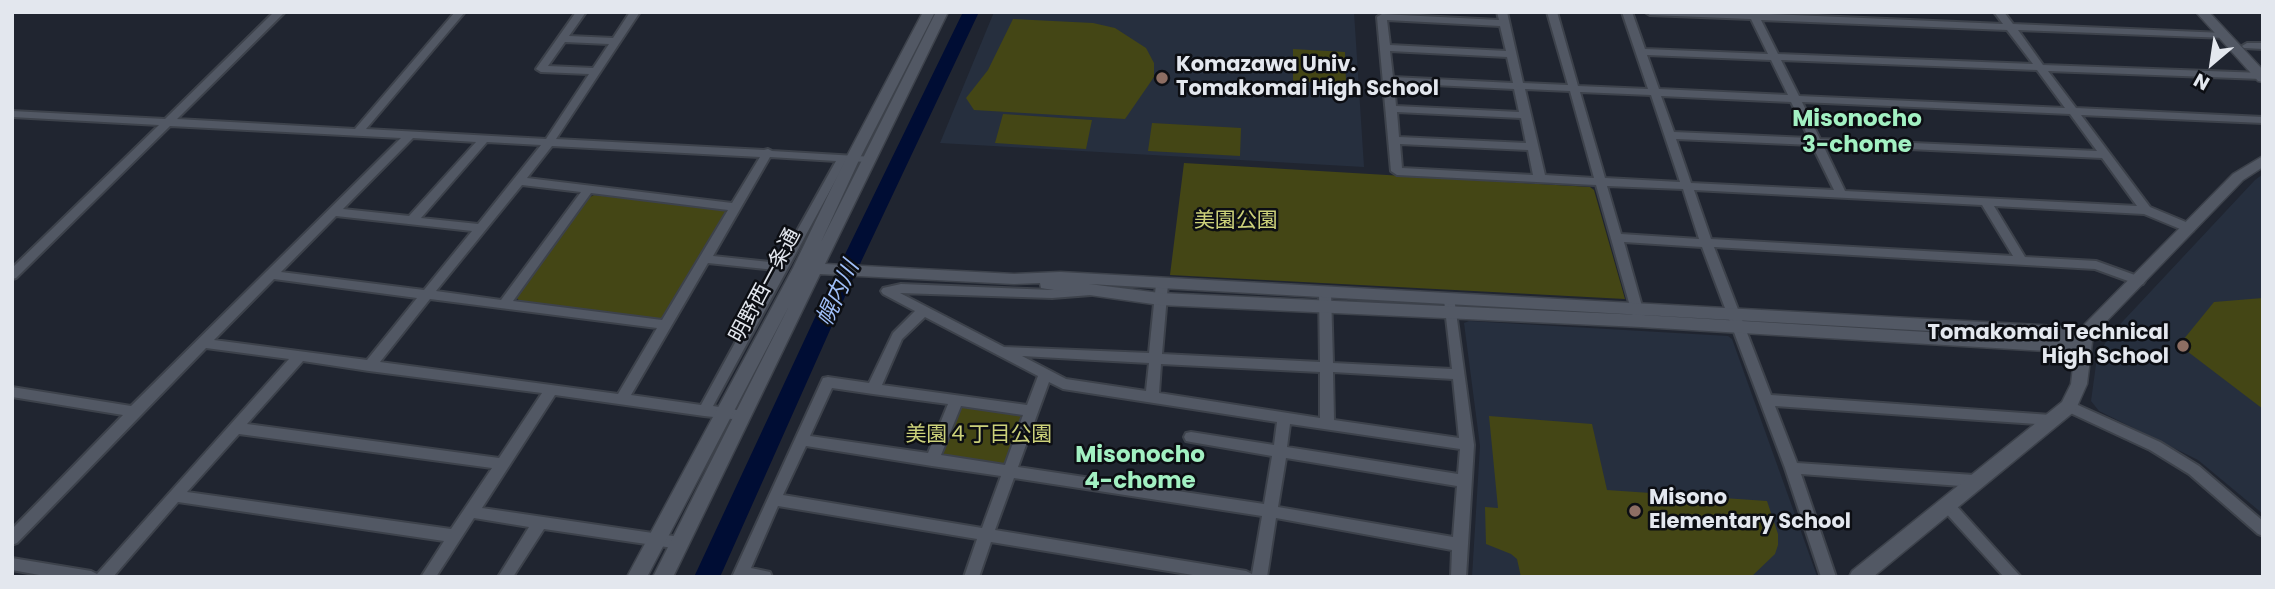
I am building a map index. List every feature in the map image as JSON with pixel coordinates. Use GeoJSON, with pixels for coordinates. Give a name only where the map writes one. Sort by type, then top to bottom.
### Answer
{"type":"FeatureCollection","features":[{"type":"Feature","properties":{"kind":"street"},"geometry":{"type":"LineString","coordinates":[[12,275],[280,12]]}},
{"type":"Feature","properties":{"kind":"street"},"geometry":{"type":"LineString","coordinates":[[358,132],[460,12]]}},
{"type":"Feature","properties":{"kind":"street"},"geometry":{"type":"LineString","coordinates":[[581,12],[541,69],[596,71]]}},
{"type":"Feature","properties":{"kind":"street"},"geometry":{"type":"LineString","coordinates":[[369,366],[549,142],[635,12]]}},
{"type":"Feature","properties":{"kind":"street","name":"明野西一条通"},"geometry":{"type":"LineString","coordinates":[[663,577],[814,269],[855,158],[929,12]]}},
{"type":"Feature","properties":{"kind":"street","name":"明野西一条通"},"geometry":{"type":"LineString","coordinates":[[855,158],[942,12]]}},
{"type":"Feature","properties":{"kind":"street"},"geometry":{"type":"LineString","coordinates":[[1552,12],[1639,314]]}},
{"type":"Feature","properties":{"kind":"street"},"geometry":{"type":"LineString","coordinates":[[1627,12],[1707,244],[1792,468],[1829,577]]}},
{"type":"Feature","properties":{"kind":"street"},"geometry":{"type":"LineString","coordinates":[[1650,12],[1755,17],[1804,15],[2224,36]]}},
{"type":"Feature","properties":{"kind":"street"},"geometry":{"type":"LineString","coordinates":[[1999,12],[2146,210]]}},
{"type":"Feature","properties":{"kind":"street"},"geometry":{"type":"LineString","coordinates":[[2202,12],[2262,77]]}},
{"type":"Feature","properties":{"kind":"street"},"geometry":{"type":"LineString","coordinates":[[2215,12],[2263,62]]}},
{"type":"Feature","properties":{"kind":"street"},"geometry":{"type":"LineString","coordinates":[[1540,178],[1503,18],[1382,17],[1397,171],[2146,210],[2189,228]]}},
{"type":"Feature","properties":{"kind":"street"},"geometry":{"type":"LineString","coordinates":[[1755,17],[1841,193]]}},
{"type":"Feature","properties":{"kind":"street"},"geometry":{"type":"LineString","coordinates":[[562,38],[616,41]]}},
{"type":"Feature","properties":{"kind":"street"},"geometry":{"type":"LineString","coordinates":[[2247,46],[2263,46]]}},
{"type":"Feature","properties":{"kind":"street"},"geometry":{"type":"LineString","coordinates":[[1385,48],[1512,54]]}},
{"type":"Feature","properties":{"kind":"street"},"geometry":{"type":"LineString","coordinates":[[1640,52],[2262,77]]}},
{"type":"Feature","properties":{"kind":"street"},"geometry":{"type":"LineString","coordinates":[[1388,79],[2263,120]]}},
{"type":"Feature","properties":{"kind":"street"},"geometry":{"type":"LineString","coordinates":[[1391,109],[1526,115]]}},
{"type":"Feature","properties":{"kind":"street"},"geometry":{"type":"LineString","coordinates":[[12,114],[855,158],[782,267],[705,411]]}},
{"type":"Feature","properties":{"kind":"street"},"geometry":{"type":"LineString","coordinates":[[1669,135],[2105,155]]}},
{"type":"Feature","properties":{"kind":"street"},"geometry":{"type":"LineString","coordinates":[[12,539],[134,412],[410,136]]}},
{"type":"Feature","properties":{"kind":"street"},"geometry":{"type":"LineString","coordinates":[[412,220],[483,140]]}},
{"type":"Feature","properties":{"kind":"street"},"geometry":{"type":"LineString","coordinates":[[1394,141],[1533,147]]}},
{"type":"Feature","properties":{"kind":"street"},"geometry":{"type":"LineString","coordinates":[[621,401],[768,152]]}},
{"type":"Feature","properties":{"kind":"street"},"geometry":{"type":"LineString","coordinates":[[1859,577],[2069,406],[2078,384],[2084,342],[2091,328],[2238,177],[2263,160]]}},
{"type":"Feature","properties":{"kind":"street"},"geometry":{"type":"LineString","coordinates":[[519,181],[737,207]]}},
{"type":"Feature","properties":{"kind":"street"},"geometry":{"type":"LineString","coordinates":[[504,304],[588,190]]}},
{"type":"Feature","properties":{"kind":"street"},"geometry":{"type":"LineString","coordinates":[[1985,201],[2022,261]]}},
{"type":"Feature","properties":{"kind":"street"},"geometry":{"type":"LineString","coordinates":[[335,212],[479,228]]}},
{"type":"Feature","properties":{"kind":"street"},"geometry":{"type":"LineString","coordinates":[[1617,238],[2096,265],[2139,281]]}},
{"type":"Feature","properties":{"kind":"street"},"geometry":{"type":"LineString","coordinates":[[706,259],[782,267]]}},
{"type":"Feature","properties":{"kind":"street"},"geometry":{"type":"LineString","coordinates":[[814,269],[1014,279],[1060,277],[1161,291]]}},
{"type":"Feature","properties":{"kind":"street","name":"明野西一条通"},"geometry":{"type":"LineString","coordinates":[[637,577],[722,413],[814,269]]}},
{"type":"Feature","properties":{"kind":"street"},"geometry":{"type":"LineString","coordinates":[[272,275],[666,325]]}},
{"type":"Feature","properties":{"kind":"street"},"geometry":{"type":"LineString","coordinates":[[1014,279],[1087,292]]}},
{"type":"Feature","properties":{"kind":"street"},"geometry":{"type":"LineString","coordinates":[[1466,444],[1063,384],[1004,350],[887,291],[901,288],[1052,294],[1161,291],[1639,314],[2063,346],[2084,342]]}},
{"type":"Feature","properties":{"kind":"street"},"geometry":{"type":"LineString","coordinates":[[1152,397],[1161,291]]}},
{"type":"Feature","properties":{"kind":"street"},"geometry":{"type":"LineString","coordinates":[[1325,298],[1327,424]]}},
{"type":"Feature","properties":{"kind":"street"},"geometry":{"type":"LineString","coordinates":[[1451,306],[1466,444],[1458,577]]}},
{"type":"Feature","properties":{"kind":"street"},"geometry":{"type":"LineString","coordinates":[[873,389],[897,336],[923,311]]}},
{"type":"Feature","properties":{"kind":"street"},"geometry":{"type":"LineString","coordinates":[[204,343],[550,392],[743,415]]}},
{"type":"Feature","properties":{"kind":"street"},"geometry":{"type":"LineString","coordinates":[[1004,350],[1459,374]]}},
{"type":"Feature","properties":{"kind":"street"},"geometry":{"type":"LineString","coordinates":[[103,577],[299,357]]}},
{"type":"Feature","properties":{"kind":"street"},"geometry":{"type":"LineString","coordinates":[[971,577],[1045,374]]}},
{"type":"Feature","properties":{"kind":"street"},"geometry":{"type":"LineString","coordinates":[[765,577],[740,575],[828,382],[1031,411]]}},
{"type":"Feature","properties":{"kind":"street"},"geometry":{"type":"LineString","coordinates":[[12,392],[134,412]]}},
{"type":"Feature","properties":{"kind":"street"},"geometry":{"type":"LineString","coordinates":[[428,577],[500,464],[550,392]]}},
{"type":"Feature","properties":{"kind":"street"},"geometry":{"type":"LineString","coordinates":[[1766,400],[2051,420]]}},
{"type":"Feature","properties":{"kind":"street"},"geometry":{"type":"LineString","coordinates":[[932,460],[956,401]]}},
{"type":"Feature","properties":{"kind":"street"},"geometry":{"type":"LineString","coordinates":[[2069,406],[2155,446],[2194,470],[2263,530]]}},
{"type":"Feature","properties":{"kind":"street"},"geometry":{"type":"LineString","coordinates":[[1259,577],[1284,418]]}},
{"type":"Feature","properties":{"kind":"street"},"geometry":{"type":"LineString","coordinates":[[236,428],[500,464]]}},
{"type":"Feature","properties":{"kind":"street"},"geometry":{"type":"LineString","coordinates":[[1191,438],[1464,481]]}},
{"type":"Feature","properties":{"kind":"street"},"geometry":{"type":"LineString","coordinates":[[803,440],[1269,511],[1461,545]]}},
{"type":"Feature","properties":{"kind":"street"},"geometry":{"type":"LineString","coordinates":[[1792,468],[1974,481]]}},
{"type":"Feature","properties":{"kind":"street"},"geometry":{"type":"LineString","coordinates":[[174,496],[454,536]]}},
{"type":"Feature","properties":{"kind":"street"},"geometry":{"type":"LineString","coordinates":[[775,500],[1246,577]]}},
{"type":"Feature","properties":{"kind":"street"},"geometry":{"type":"LineString","coordinates":[[1948,506],[2014,577]]}},
{"type":"Feature","properties":{"kind":"street"},"geometry":{"type":"LineString","coordinates":[[471,512],[680,543]]}},
{"type":"Feature","properties":{"kind":"street"},"geometry":{"type":"LineString","coordinates":[[505,577],[538,524]]}},
{"type":"Feature","properties":{"kind":"street"},"geometry":{"type":"LineString","coordinates":[[12,564],[91,577]]}},
{"type":"Feature","properties":{"kind":"shaded area","name":"Komazawa Univ. Tomakomai High School"},"geometry":{"type":"Polygon","coordinates":[[[994,12],[1354,12],[1364,167],[940,143],[994,12]]]}},
{"type":"Feature","properties":{"kind":"shaded area","name":"Tomakomai Technical High School"},"geometry":{"type":"Polygon","coordinates":[[[2263,174],[2263,514],[2198,460],[2099,411],[2091,401],[2097,357],[2110,335],[2263,174]]]}},
{"type":"Feature","properties":{"kind":"shaded area","name":"Misono Elementary School"},"geometry":{"type":"Polygon","coordinates":[[[1469,321],[1728,336],[1732,339],[1817,576],[1472,577],[1480,446],[1464,323],[1469,321]]]}},
{"type":"Feature","properties":{"kind":"green space"},"geometry":{"type":"Polygon","coordinates":[[[1013,19],[1093,23],[1115,28],[1146,48],[1154,63],[1154,77],[1125,119],[974,110],[966,98],[988,70],[1013,19]]]}},
{"type":"Feature","properties":{"kind":"green space"},"geometry":{"type":"Polygon","coordinates":[[[1293,49],[1345,52],[1346,84],[1293,81],[1293,49]]]}},
{"type":"Feature","properties":{"kind":"green space"},"geometry":{"type":"Polygon","coordinates":[[[1003,114],[1092,120],[1086,149],[995,143],[1003,114]]]}},
{"type":"Feature","properties":{"kind":"green space"},"geometry":{"type":"Polygon","coordinates":[[[1152,123],[1241,128],[1240,156],[1148,151],[1152,123]]]}},
{"type":"Feature","properties":{"kind":"green space","name":"美園公園"},"geometry":{"type":"Polygon","coordinates":[[[1184,163],[1590,187],[1594,190],[1625,299],[1170,275],[1184,163]]]}},
{"type":"Feature","properties":{"kind":"green space"},"geometry":{"type":"Polygon","coordinates":[[[594,195],[727,209],[665,317],[661,319],[520,301],[515,297],[588,198],[594,195]]]}},
{"type":"Feature","properties":{"kind":"green space"},"geometry":{"type":"Polygon","coordinates":[[[2263,298],[2263,409],[2179,345],[2214,302],[2263,298]]]}},
{"type":"Feature","properties":{"kind":"green space","name":"美園４丁目公園"},"geometry":{"type":"Polygon","coordinates":[[[956,401],[1031,411],[1009,473],[932,460],[956,401]]]}},
{"type":"Feature","properties":{"kind":"green space"},"geometry":{"type":"Polygon","coordinates":[[[1489,416],[1592,424],[1607,490],[1767,501],[1778,534],[1775,554],[1751,577],[1521,577],[1517,559],[1486,544],[1485,507],[1498,508],[1489,416]]]}},
{"type":"Feature","properties":{"kind":"waterway","name":"幌内川"},"geometry":{"type":"LineString","coordinates":[[707,577],[841,283],[971,12]]}},
{"type":"Feature","properties":{"kind":"place","name":"Komazawa Univ. Tomakomai High School"},"geometry":{"type":"Point","coordinates":[1162,78]}},
{"type":"Feature","properties":{"kind":"place","name":"Tomakomai Technical High School"},"geometry":{"type":"Point","coordinates":[2183,346]}},
{"type":"Feature","properties":{"kind":"place","name":"Misono Elementary School"},"geometry":{"type":"Point","coordinates":[1635,511]}},
{"type":"Feature","properties":{"kind":"district","name":"Misonocho 3-chome"},"geometry":{"type":"Point","coordinates":[1857,133]}},
{"type":"Feature","properties":{"kind":"district","name":"Misonocho 4-chome"},"geometry":{"type":"Point","coordinates":[1140,469]}}]}
